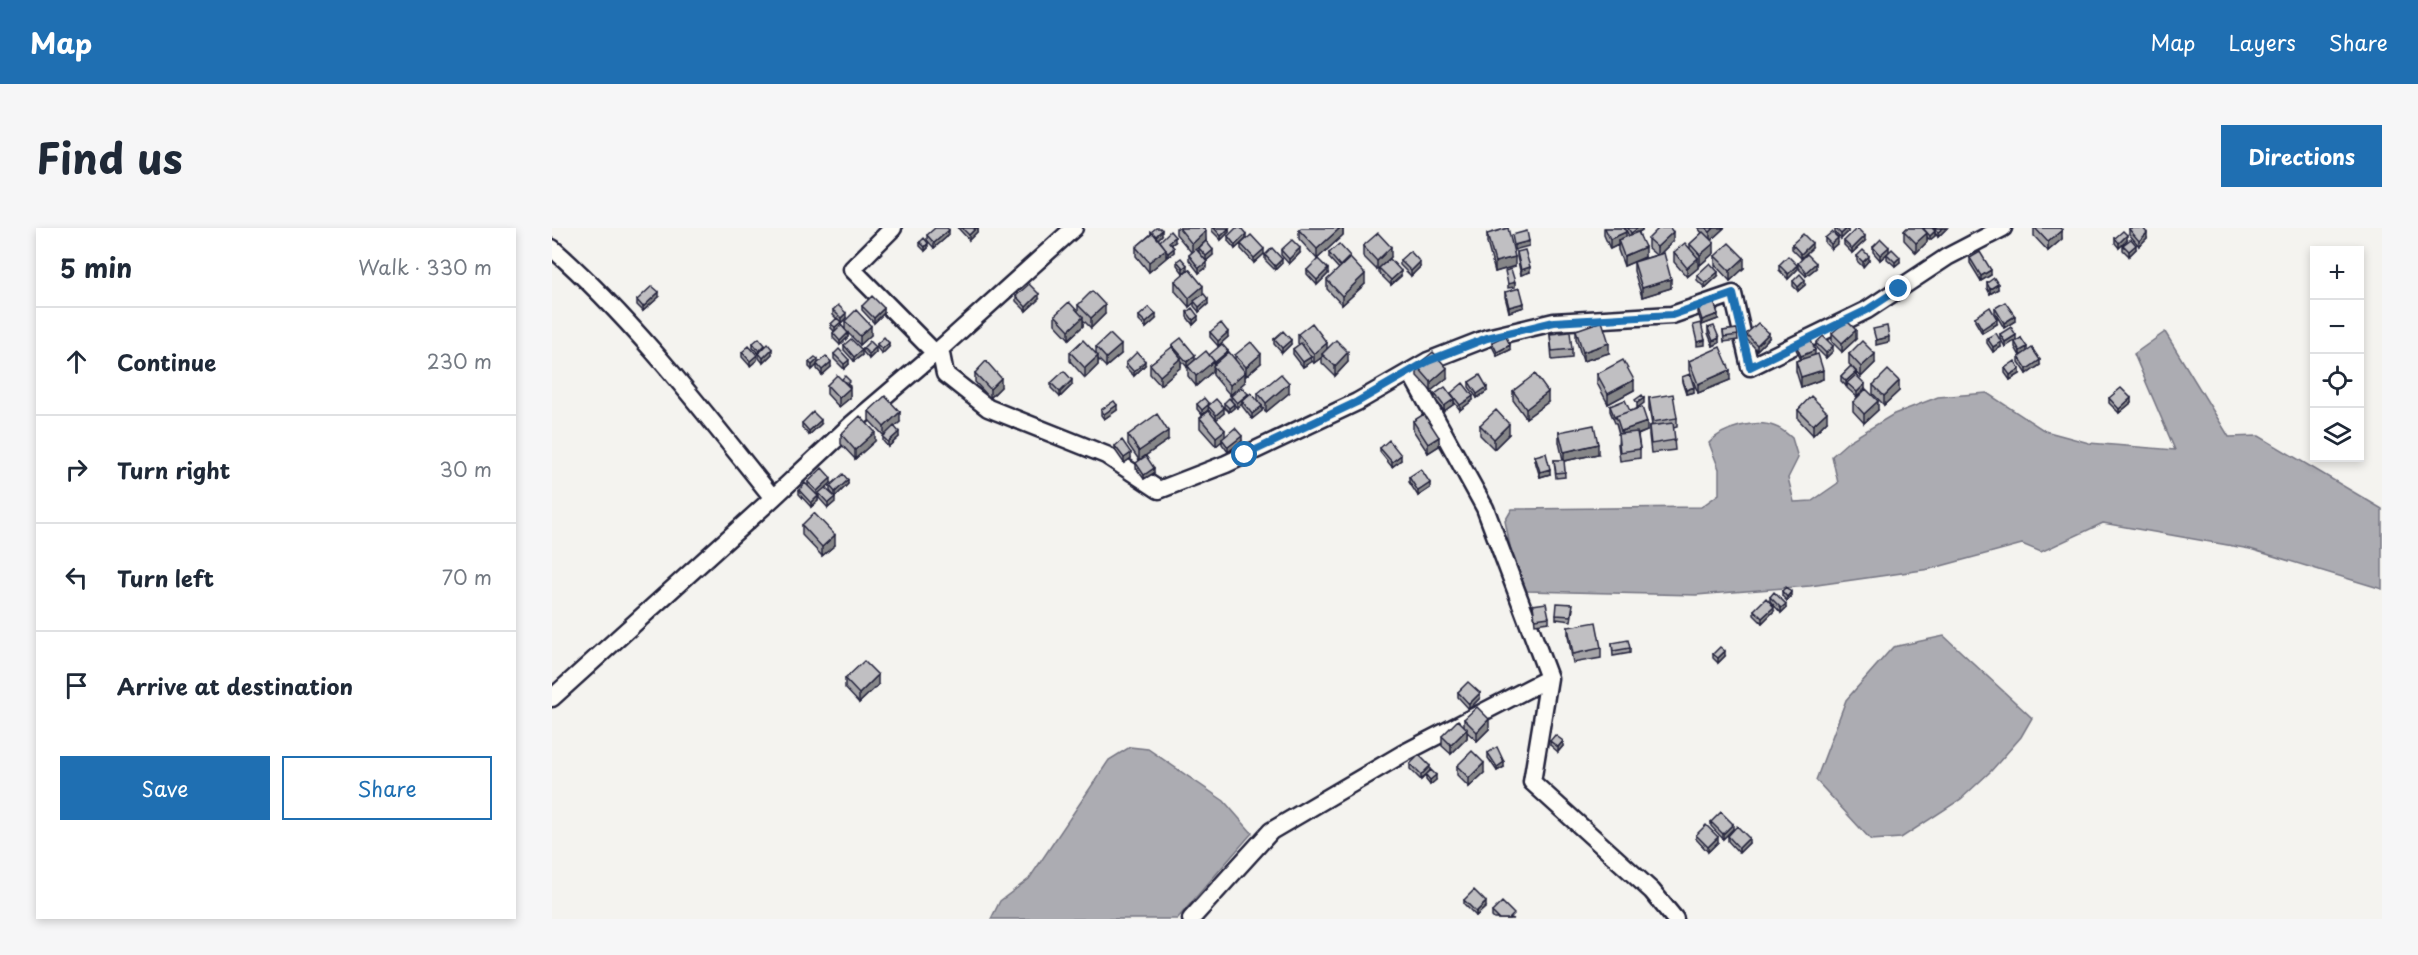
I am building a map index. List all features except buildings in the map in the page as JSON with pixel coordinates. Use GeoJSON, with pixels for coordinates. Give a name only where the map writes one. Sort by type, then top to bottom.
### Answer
{"type":"FeatureCollection","features":[{"type":"Feature","properties":{"kind":"street"},"geometry":{"type":"LineString","coordinates":[[893,228],[852,269],[937,351],[945,374],[988,408],[1106,455],[1159,490],[1236,459],[1357,402],[1428,361],[1478,342],[1554,322],[1672,315],[1733,294],[1750,367],[1867,310],[1947,257],[2003,228]]}},
{"type":"Feature","properties":{"kind":"street"},"geometry":{"type":"LineString","coordinates":[[552,698],[852,424],[1074,228]]}},
{"type":"Feature","properties":{"kind":"street"},"geometry":{"type":"LineString","coordinates":[[552,248],[609,301],[708,417],[773,498]]}},
{"type":"Feature","properties":{"kind":"street"},"geometry":{"type":"LineString","coordinates":[[1410,372],[1485,507],[1549,678],[1532,782],[1652,891],[1675,919]]}},
{"type":"Feature","properties":{"kind":"street"},"geometry":{"type":"LineString","coordinates":[[1191,919],[1271,831],[1404,753],[1549,678]]}},
{"type":"Feature","properties":{"kind":"shaded area"},"geometry":{"type":"Polygon","coordinates":[[[2165,332],[2229,437],[2259,436],[2382,509],[2382,589],[2250,549],[2103,523],[2041,552],[2022,544],[1930,569],[1810,586],[1696,595],[1527,591],[1513,561],[1505,521],[1512,509],[1701,507],[1719,494],[1719,469],[1709,443],[1722,433],[1749,424],[1768,424],[1782,430],[1792,438],[1798,458],[1788,478],[1794,502],[1812,501],[1838,483],[1832,456],[1849,441],[1894,414],[1938,397],[1987,393],[2045,431],[2089,443],[2175,450],[2134,354],[2165,332]]]}},
{"type":"Feature","properties":{"kind":"shaded area"},"geometry":{"type":"Polygon","coordinates":[[[1944,636],[2032,718],[2021,737],[1991,771],[1961,799],[1901,838],[1871,840],[1816,780],[1846,700],[1893,647],[1944,636]]]}},
{"type":"Feature","properties":{"kind":"shaded area"},"geometry":{"type":"Polygon","coordinates":[[[1130,747],[1148,749],[1224,801],[1252,833],[1177,919],[991,919],[1000,901],[1029,879],[1109,760],[1130,747]]]}},
{"type":"Feature","properties":{"kind":"route"},"geometry":{"type":"LineString","coordinates":[[1245,455],[1357,402],[1428,361],[1487,338],[1554,322],[1672,315],[1733,294],[1750,367],[1867,310],[1899,289]]}}]}
